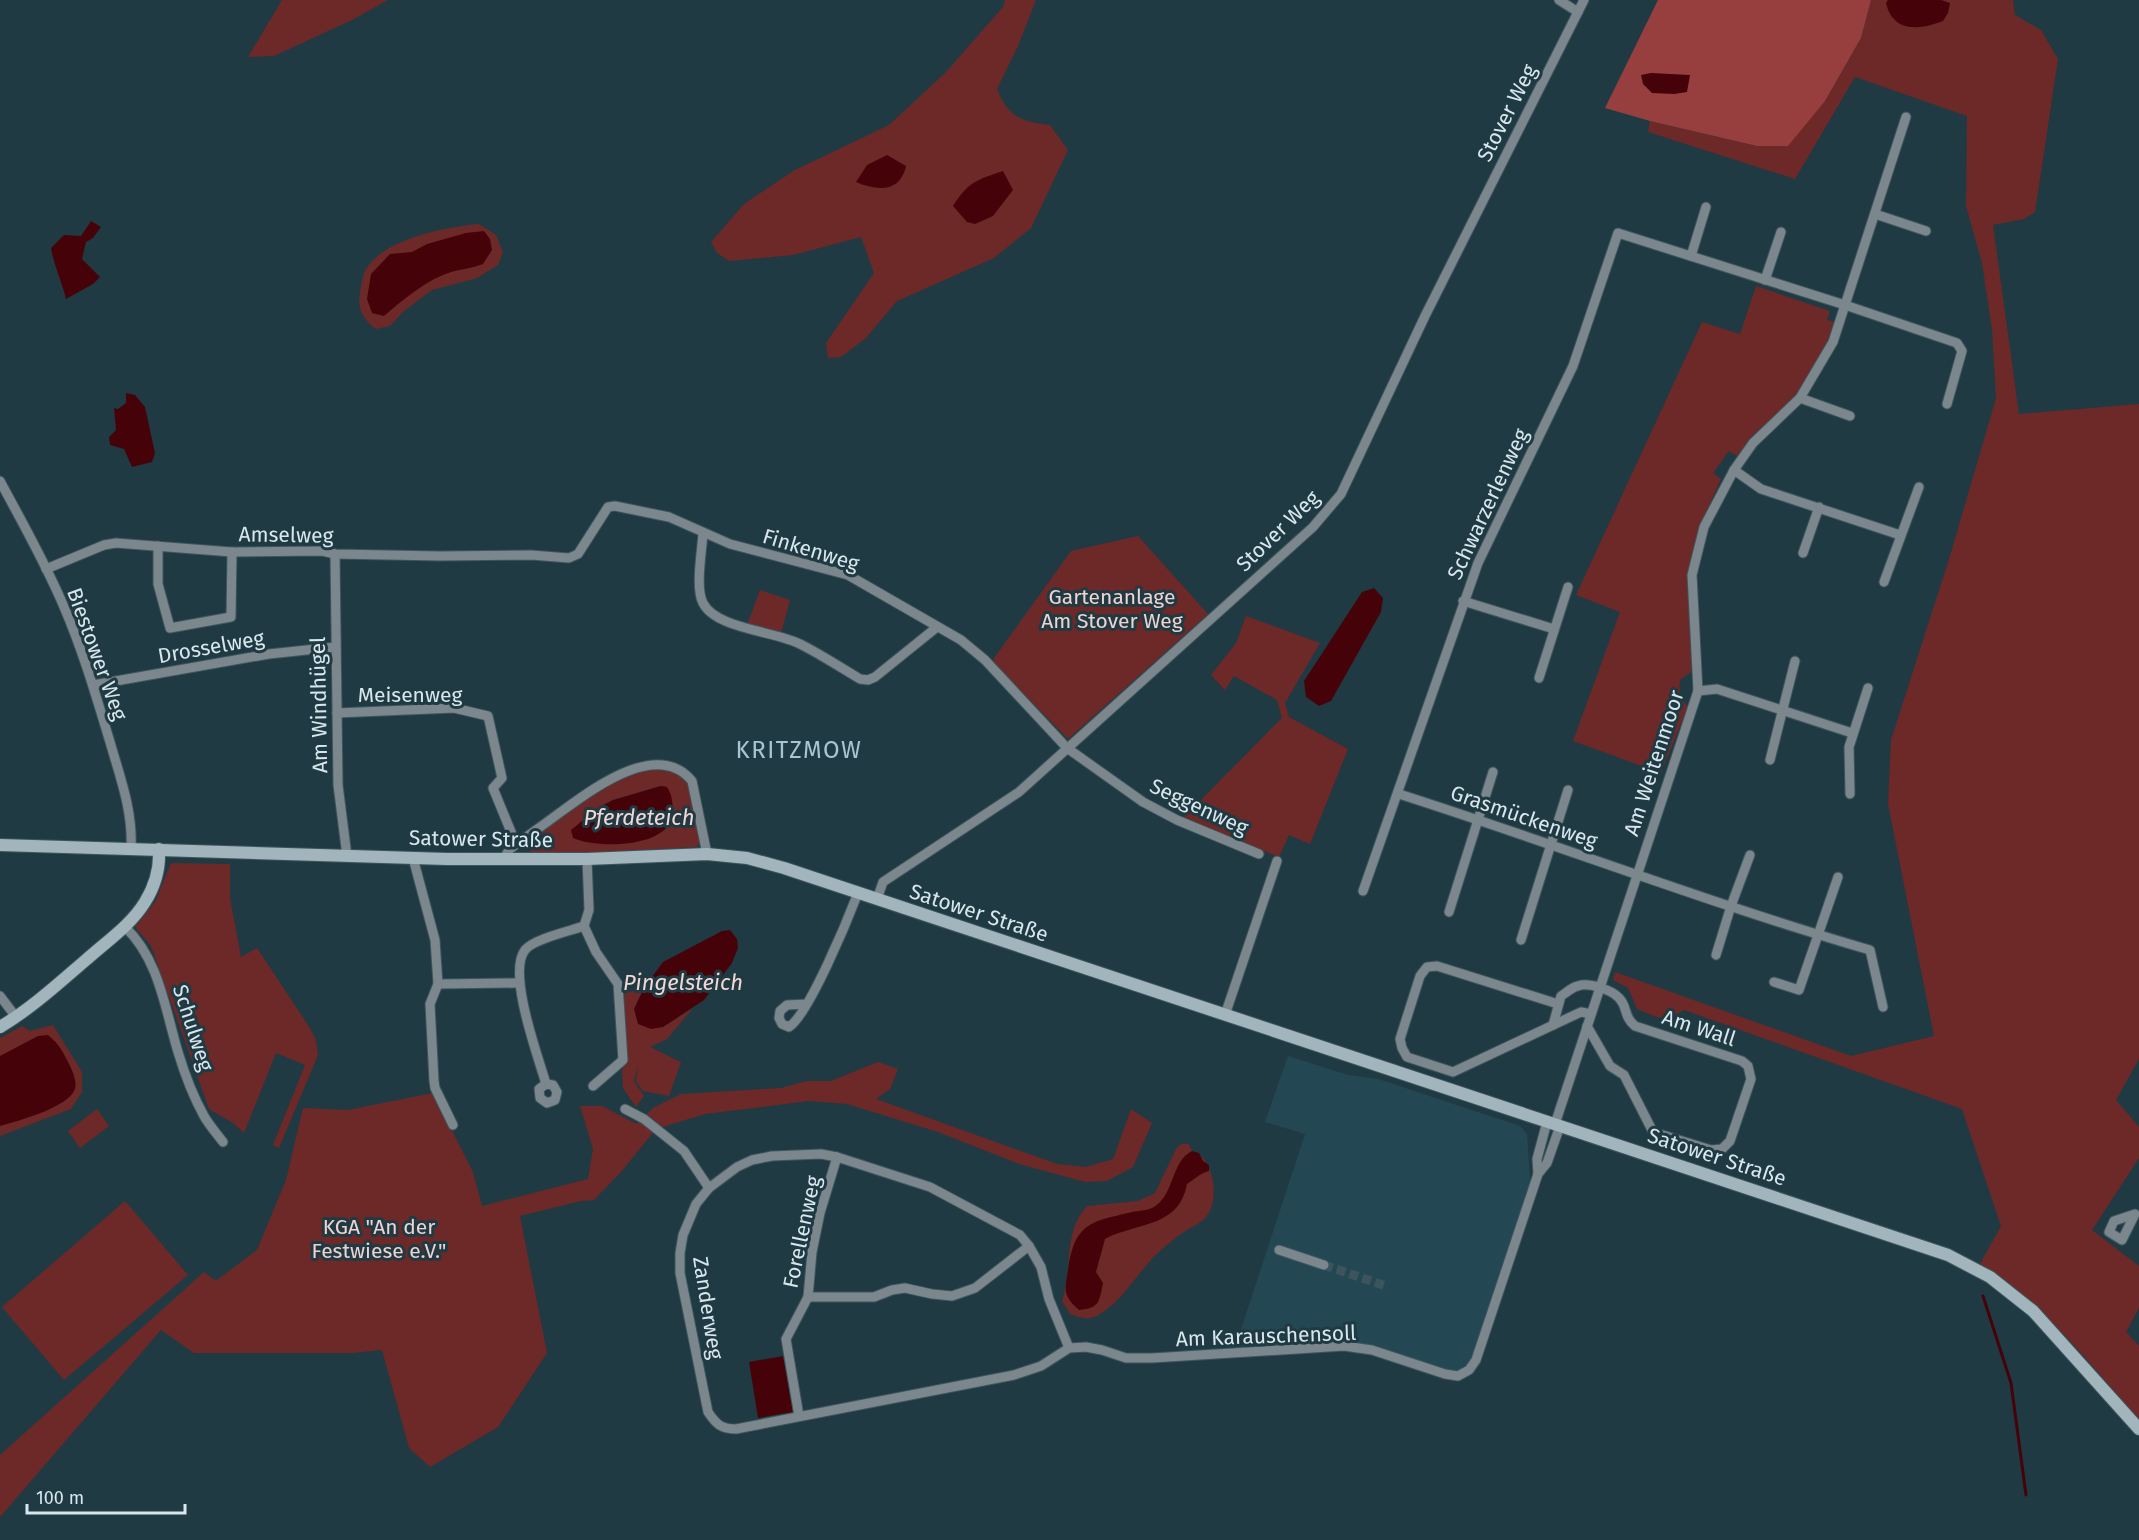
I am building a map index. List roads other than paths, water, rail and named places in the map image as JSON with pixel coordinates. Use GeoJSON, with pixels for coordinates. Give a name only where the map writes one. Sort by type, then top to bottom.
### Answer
{"type":"FeatureCollection","features":[{"type":"Feature","properties":{"kind":"main road","name":"Satower Straße"},"geometry":{"type":"LineString","coordinates":[[0,845],[413,858],[587,859],[707,854],[747,858],[784,868],[1948,1255],[1969,1265],[2010,1292],[2033,1311],[2139,1430]]}},
{"type":"Feature","properties":{"kind":"main road"},"geometry":{"type":"LineString","coordinates":[[0,1027],[16,1017],[125,927],[140,910],[153,886],[158,869],[159,849]]}},
{"type":"Feature","properties":{"kind":"street"},"geometry":{"type":"LineString","coordinates":[[1559,0],[1578,12]]}},
{"type":"Feature","properties":{"kind":"street","name":"Stover Weg"},"geometry":{"type":"LineString","coordinates":[[877,899],[883,882],[1019,792],[1313,527],[1341,494],[1425,316],[1584,0]]}},
{"type":"Feature","properties":{"kind":"street","name":"Am Weitenmoor"},"geometry":{"type":"LineString","coordinates":[[1554,1124],[1698,691],[1692,575],[1704,527],[1734,470],[1753,442],[1800,398],[1833,342],[1906,117]]}},
{"type":"Feature","properties":{"kind":"street"},"geometry":{"type":"LineString","coordinates":[[1706,207],[1691,256],[1957,343],[1962,351],[1947,404]]}},
{"type":"Feature","properties":{"kind":"street"},"geometry":{"type":"LineString","coordinates":[[1875,214],[1926,231]]}},
{"type":"Feature","properties":{"kind":"street"},"geometry":{"type":"LineString","coordinates":[[1766,280],[1781,232]]}},
{"type":"Feature","properties":{"kind":"street","name":"Schwarzerlenweg"},"geometry":{"type":"LineString","coordinates":[[1399,794],[1463,602],[1493,531],[1573,366],[1618,233],[1691,256]]}},
{"type":"Feature","properties":{"kind":"street"},"geometry":{"type":"LineString","coordinates":[[1800,398],[1850,416]]}},
{"type":"Feature","properties":{"kind":"street"},"geometry":{"type":"LineString","coordinates":[[1734,470],[1761,489],[1900,535]]}},
{"type":"Feature","properties":{"kind":"street","name":"Biestower Weg"},"geometry":{"type":"LineString","coordinates":[[0,481],[63,605],[93,685],[129,811],[131,848]]}},
{"type":"Feature","properties":{"kind":"street"},"geometry":{"type":"LineString","coordinates":[[1884,582],[1919,488]]}},
{"type":"Feature","properties":{"kind":"street","name":"Finkenweg"},"geometry":{"type":"LineString","coordinates":[[531,555],[569,558],[578,554],[603,513],[608,507],[615,506],[669,517],[730,544],[848,575],[961,640],[985,660],[1067,748]]}},
{"type":"Feature","properties":{"kind":"street"},"geometry":{"type":"LineString","coordinates":[[1803,554],[1819,507]]}},
{"type":"Feature","properties":{"kind":"street"},"geometry":{"type":"LineString","coordinates":[[703,533],[700,582],[702,601],[708,609],[724,621],[798,643],[860,679],[868,680],[875,677],[937,627]]}},
{"type":"Feature","properties":{"kind":"street","name":"Amselweg"},"geometry":{"type":"LineString","coordinates":[[46,569],[104,545],[116,543],[232,552],[322,551],[335,554],[440,556],[531,555]]}},
{"type":"Feature","properties":{"kind":"street"},"geometry":{"type":"LineString","coordinates":[[158,546],[158,585],[170,628],[231,617],[232,552]]}},
{"type":"Feature","properties":{"kind":"street","name":"Am Windhügel"},"geometry":{"type":"LineString","coordinates":[[335,554],[338,785],[347,856]]}},
{"type":"Feature","properties":{"kind":"street"},"geometry":{"type":"LineString","coordinates":[[1539,678],[1568,587]]}},
{"type":"Feature","properties":{"kind":"street"},"geometry":{"type":"LineString","coordinates":[[1463,602],[1554,629]]}},
{"type":"Feature","properties":{"kind":"street","name":"Drosselweg"},"geometry":{"type":"LineString","coordinates":[[93,685],[269,654],[336,647]]}},
{"type":"Feature","properties":{"kind":"street"},"geometry":{"type":"LineString","coordinates":[[1770,760],[1795,661]]}},
{"type":"Feature","properties":{"kind":"street"},"geometry":{"type":"LineString","coordinates":[[1850,794],[1849,747],[1868,688]]}},
{"type":"Feature","properties":{"kind":"street"},"geometry":{"type":"LineString","coordinates":[[1698,691],[1717,689],[1852,733]]}},
{"type":"Feature","properties":{"kind":"street","name":"Meisenweg"},"geometry":{"type":"LineString","coordinates":[[337,714],[454,708],[488,717],[502,778],[493,788],[516,844]]}},
{"type":"Feature","properties":{"kind":"street","name":"Seggenweg"},"geometry":{"type":"LineString","coordinates":[[1067,748],[1159,812],[1258,854]]}},
{"type":"Feature","properties":{"kind":"street"},"geometry":{"type":"LineString","coordinates":[[503,859],[516,844],[608,780],[624,772],[646,766],[673,767],[684,772],[692,781],[707,854]]}},
{"type":"Feature","properties":{"kind":"street"},"geometry":{"type":"LineString","coordinates":[[1449,912],[1493,772]]}},
{"type":"Feature","properties":{"kind":"street"},"geometry":{"type":"LineString","coordinates":[[1521,940],[1568,790]]}},
{"type":"Feature","properties":{"kind":"street"},"geometry":{"type":"LineString","coordinates":[[1363,891],[1399,794]]}},
{"type":"Feature","properties":{"kind":"street","name":"Grasmückenweg"},"geometry":{"type":"LineString","coordinates":[[1399,794],[1478,819],[1636,875],[1870,950],[1883,1007]]}},
{"type":"Feature","properties":{"kind":"street"},"geometry":{"type":"LineString","coordinates":[[1716,955],[1750,855]]}},
{"type":"Feature","properties":{"kind":"street"},"geometry":{"type":"LineString","coordinates":[[413,858],[435,940],[438,984],[430,1004],[435,1088],[453,1125]]}},
{"type":"Feature","properties":{"kind":"street"},"geometry":{"type":"LineString","coordinates":[[587,859],[589,910],[584,926],[596,952],[618,984],[623,1060],[593,1086]]}},
{"type":"Feature","properties":{"kind":"street"},"geometry":{"type":"LineString","coordinates":[[1225,1015],[1277,861]]}},
{"type":"Feature","properties":{"kind":"street"},"geometry":{"type":"LineString","coordinates":[[1774,982],[1799,990],[1838,878]]}},
{"type":"Feature","properties":{"kind":"street"},"geometry":{"type":"LineString","coordinates":[[807,1004],[858,893]]}},
{"type":"Feature","properties":{"kind":"street"},"geometry":{"type":"LineString","coordinates":[[546,1084],[518,983],[518,964],[525,949],[542,940],[584,926]]}},
{"type":"Feature","properties":{"kind":"street","name":"Schulweg"},"geometry":{"type":"LineString","coordinates":[[125,927],[143,947],[153,968],[179,1054],[204,1116],[223,1142]]}},
{"type":"Feature","properties":{"kind":"street"},"geometry":{"type":"LineString","coordinates":[[1558,1004],[1437,966],[1427,967],[1420,976],[1400,1039],[1402,1048],[1407,1057],[1453,1072],[1581,1012],[1591,1014]]}},
{"type":"Feature","properties":{"kind":"street"},"geometry":{"type":"LineString","coordinates":[[438,984],[518,983]]}},
{"type":"Feature","properties":{"kind":"street"},"geometry":{"type":"LineString","coordinates":[[1553,1025],[1562,996],[1579,985],[1599,988]]}},
{"type":"Feature","properties":{"kind":"street","name":"Am Wall"},"geometry":{"type":"LineString","coordinates":[[1587,1026],[1610,1066],[1624,1076],[1653,1132],[1711,1150],[1722,1149],[1730,1141],[1750,1079],[1748,1066],[1742,1061],[1635,1026],[1628,1019],[1624,1005],[1618,996],[1599,988]]}},
{"type":"Feature","properties":{"kind":"street"},"geometry":{"type":"LineString","coordinates":[[0,996],[16,1017]]}},
{"type":"Feature","properties":{"kind":"street"},"geometry":{"type":"LineString","coordinates":[[625,1109],[644,1119],[684,1151],[709,1188]]}},
{"type":"Feature","properties":{"kind":"street","name":"Am Karauschensoll"},"geometry":{"type":"LineString","coordinates":[[1069,1348],[1086,1347],[1102,1350],[1126,1359],[1152,1359],[1344,1346],[1372,1350],[1445,1374],[1458,1376],[1469,1370],[1476,1360],[1538,1174],[1547,1163],[1554,1124]]}},
{"type":"Feature","properties":{"kind":"street","name":"Zanderweg"},"geometry":{"type":"LineString","coordinates":[[821,1154],[930,1186],[1020,1235],[1041,1267],[1049,1299],[1069,1348],[1028,1371],[736,1429],[726,1429],[716,1424],[708,1412],[680,1273],[683,1235],[696,1204],[709,1188],[724,1175],[752,1160],[772,1156],[821,1154]]}},
{"type":"Feature","properties":{"kind":"street","name":"Forellenweg"},"geometry":{"type":"LineString","coordinates":[[800,1416],[786,1339],[808,1297],[812,1252],[820,1213],[837,1157]]}},
{"type":"Feature","properties":{"kind":"street"},"geometry":{"type":"LineString","coordinates":[[808,1297],[874,1297],[905,1288],[952,1296],[975,1288],[1029,1246]]}},
{"type":"Feature","properties":{"kind":"street"},"geometry":{"type":"LineString","coordinates":[[1279,1250],[1324,1265]]}},
{"type":"Feature","properties":{"kind":"water"},"geometry":{"type":"Polygon","coordinates":[[[1888,0],[1941,0],[1950,3],[1943,21],[1925,26],[1908,27],[1894,20],[1886,3],[1888,0]]]}},
{"type":"Feature","properties":{"kind":"water"},"geometry":{"type":"Polygon","coordinates":[[[1651,73],[1690,75],[1687,92],[1652,93],[1643,84],[1641,75],[1651,73]]]}},
{"type":"Feature","properties":{"kind":"water"},"geometry":{"type":"Polygon","coordinates":[[[887,155],[906,166],[899,181],[887,188],[872,187],[856,182],[867,165],[887,155]]]}},
{"type":"Feature","properties":{"kind":"water"},"geometry":{"type":"Polygon","coordinates":[[[1003,171],[1013,190],[993,216],[975,224],[967,222],[953,206],[974,182],[1003,171]]]}},
{"type":"Feature","properties":{"kind":"water"},"geometry":{"type":"Polygon","coordinates":[[[91,221],[101,227],[93,238],[86,242],[82,259],[100,277],[93,284],[66,299],[51,248],[64,235],[81,236],[91,221]]]}},
{"type":"Feature","properties":{"kind":"water"},"geometry":{"type":"Polygon","coordinates":[[[484,231],[490,239],[492,250],[483,264],[442,275],[407,297],[384,316],[372,313],[367,299],[371,274],[390,254],[412,252],[427,244],[466,233],[484,231]]]}},
{"type":"Feature","properties":{"kind":"water"},"geometry":{"type":"Polygon","coordinates":[[[126,393],[135,395],[145,407],[155,453],[152,462],[132,467],[124,449],[110,445],[109,437],[116,430],[114,408],[118,409],[126,403],[126,393]]]}},
{"type":"Feature","properties":{"kind":"water"},"geometry":{"type":"Polygon","coordinates":[[[1374,588],[1383,598],[1381,612],[1331,701],[1319,706],[1306,697],[1304,681],[1362,592],[1374,588]]]}},
{"type":"Feature","properties":{"kind":"water","name":"Pferdeteich"},"geometry":{"type":"Polygon","coordinates":[[[661,786],[669,790],[673,809],[670,822],[662,832],[649,839],[633,843],[599,844],[573,838],[571,830],[598,808],[613,800],[661,786]]]}},
{"type":"Feature","properties":{"kind":"water","name":"Pingelsteich"},"geometry":{"type":"Polygon","coordinates":[[[730,930],[737,939],[738,948],[732,963],[704,1000],[663,1027],[651,1029],[638,1024],[634,1009],[644,988],[663,962],[722,931],[730,930]]]}},
{"type":"Feature","properties":{"kind":"water"},"geometry":{"type":"Polygon","coordinates":[[[48,1035],[68,1061],[74,1077],[75,1089],[71,1096],[53,1107],[0,1126],[0,1056],[38,1036],[48,1035]]]}},
{"type":"Feature","properties":{"kind":"water"},"geometry":{"type":"Polygon","coordinates":[[[1192,1151],[1199,1153],[1203,1161],[1209,1165],[1209,1171],[1187,1184],[1175,1209],[1166,1216],[1105,1239],[1096,1272],[1103,1283],[1099,1299],[1095,1306],[1079,1310],[1067,1296],[1066,1287],[1071,1254],[1081,1233],[1096,1222],[1154,1207],[1166,1194],[1180,1162],[1192,1151]]]}},
{"type":"Feature","properties":{"kind":"water"},"geometry":{"type":"Polygon","coordinates":[[[783,1356],[793,1412],[758,1418],[749,1362],[783,1356]]]}},
{"type":"Feature","properties":{"kind":"waterway"},"geometry":{"type":"LineString","coordinates":[[1983,1296],[2011,1383],[2026,1495]]}},
{"type":"Feature","properties":{"kind":"tunnel"},"geometry":{"type":"LineString","coordinates":[[1324,1265],[1386,1286]]}},
{"type":"Feature","properties":{"kind":"district","name":"KRITZMOW"},"geometry":{"type":"Point","coordinates":[799,750]}},
{"type":"Feature","properties":{"kind":"park label","name":"Gartenanlage Am Stover Weg"},"geometry":{"type":"Point","coordinates":[1112,609]}},
{"type":"Feature","properties":{"kind":"park label","name":"KGA \"An der Festwiese e.V.\""},"geometry":{"type":"Point","coordinates":[379,1239]}}]}
